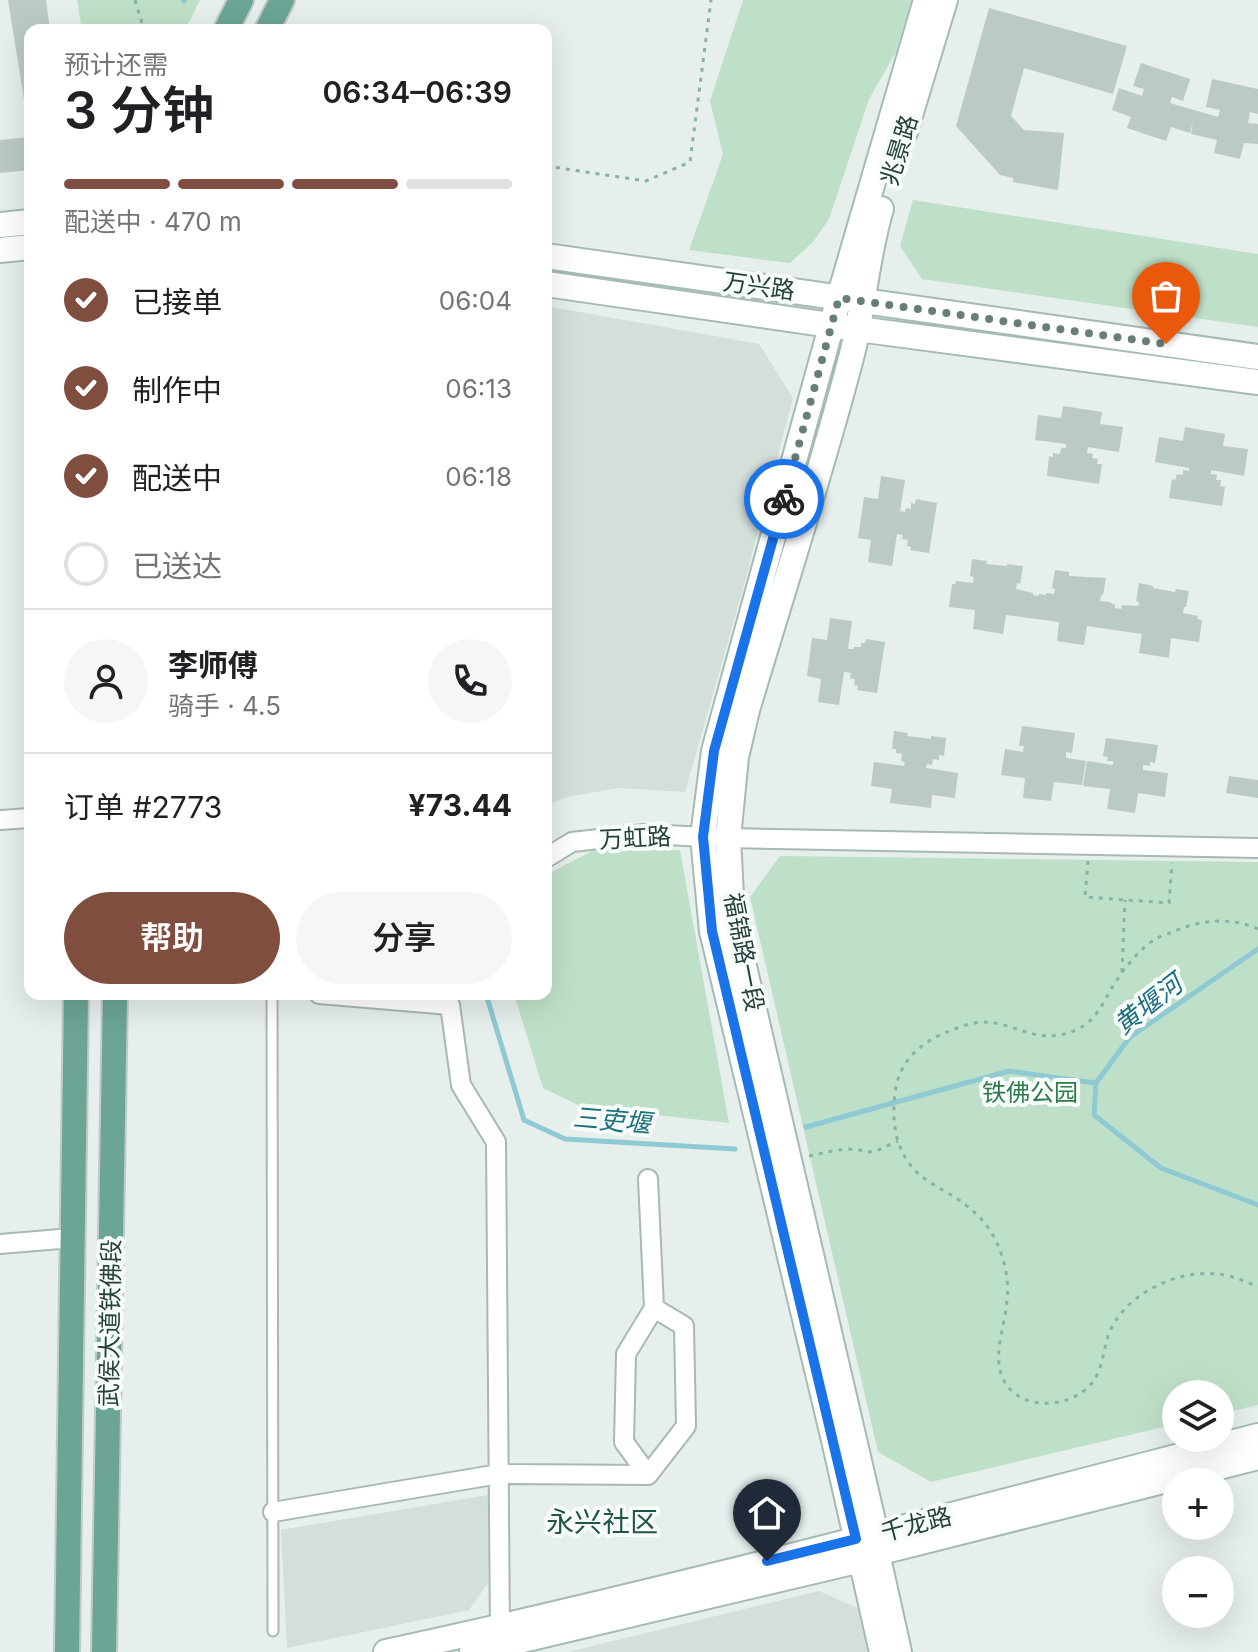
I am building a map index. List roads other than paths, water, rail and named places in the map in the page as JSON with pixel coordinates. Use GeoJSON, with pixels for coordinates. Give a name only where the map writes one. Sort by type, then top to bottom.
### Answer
{"type":"FeatureCollection","features":[{"type":"Feature","properties":{"kind":"main road"},"geometry":{"type":"LineString","coordinates":[[229,24],[241,0]]}},
{"type":"Feature","properties":{"kind":"main road"},"geometry":{"type":"LineString","coordinates":[[270,24],[282,0]]}},
{"type":"Feature","properties":{"kind":"main road","name":"武侯大道铁佛段"},"geometry":{"type":"LineString","coordinates":[[67,1652],[76,1000]]}},
{"type":"Feature","properties":{"kind":"main road","name":"武侯大道铁佛段"},"geometry":{"type":"LineString","coordinates":[[104,1652],[115,1000]]}},
{"type":"Feature","properties":{"kind":"street","name":"兆景路"},"geometry":{"type":"LineString","coordinates":[[850,300],[926,0]]}},
{"type":"Feature","properties":{"kind":"street","name":"兆景路"},"geometry":{"type":"LineString","coordinates":[[850,300],[945,0]]}},
{"type":"Feature","properties":{"kind":"street"},"geometry":{"type":"LineString","coordinates":[[0,225],[24,223]]}},
{"type":"Feature","properties":{"kind":"street"},"geometry":{"type":"LineString","coordinates":[[0,250],[24,248]]}},
{"type":"Feature","properties":{"kind":"street","name":"万兴路"},"geometry":{"type":"LineString","coordinates":[[552,257],[1258,357]]}},
{"type":"Feature","properties":{"kind":"street"},"geometry":{"type":"LineString","coordinates":[[552,285],[1258,382]]}},
{"type":"Feature","properties":{"kind":"street","name":"福锦路一段"},"geometry":{"type":"LineString","coordinates":[[850,300],[833,325],[714,751],[712,931],[867,1546],[899,1652]]}},
{"type":"Feature","properties":{"kind":"street","name":"福锦路一段"},"geometry":{"type":"LineString","coordinates":[[850,300],[858,329],[836,414],[747,710],[715,837],[789,1161],[867,1546],[882,1652]]}},
{"type":"Feature","properties":{"kind":"street"},"geometry":{"type":"LineString","coordinates":[[0,820],[24,818]]}},
{"type":"Feature","properties":{"kind":"street","name":"万虹路"},"geometry":{"type":"LineString","coordinates":[[552,854],[572,842],[644,834],[1258,848]]}},
{"type":"Feature","properties":{"kind":"street"},"geometry":{"type":"LineString","coordinates":[[451,1000],[461,1085],[496,1142],[500,1641]]}},
{"type":"Feature","properties":{"kind":"street"},"geometry":{"type":"LineString","coordinates":[[648,1179],[654,1308],[626,1354],[624,1442],[648,1475]]}},
{"type":"Feature","properties":{"kind":"street"},"geometry":{"type":"LineString","coordinates":[[0,1244],[72,1238]]}},
{"type":"Feature","properties":{"kind":"street"},"geometry":{"type":"LineString","coordinates":[[648,1475],[686,1426],[684,1326],[654,1308]]}},
{"type":"Feature","properties":{"kind":"street","name":"千龙路"},"geometry":{"type":"LineString","coordinates":[[472,1652],[500,1641],[867,1546],[1258,1436]]}},
{"type":"Feature","properties":{"kind":"street","name":"千龙路"},"geometry":{"type":"LineString","coordinates":[[867,1546],[1258,1457]]}},
{"type":"Feature","properties":{"kind":"street"},"geometry":{"type":"LineString","coordinates":[[273,1512],[499,1474],[648,1475]]}},
{"type":"Feature","properties":{"kind":"street","name":"千龙路"},"geometry":{"type":"LineString","coordinates":[[386,1652],[500,1641]]}},
{"type":"Feature","properties":{"kind":"lane"},"geometry":{"type":"LineString","coordinates":[[272,1000],[273,1631]]}},
{"type":"Feature","properties":{"kind":"waterway","name":"黄堰河"},"geometry":{"type":"LineString","coordinates":[[1258,949],[1130,1037],[1096,1083],[1094,1115],[1161,1168],[1258,1205]]}},
{"type":"Feature","properties":{"kind":"waterway","name":"三吏堰"},"geometry":{"type":"LineString","coordinates":[[488,1000],[524,1120],[565,1139],[735,1149]]}},
{"type":"Feature","properties":{"kind":"waterway","name":"三吏堰"},"geometry":{"type":"LineString","coordinates":[[806,1127],[1009,1071],[1096,1083]]}},
{"type":"Feature","properties":{"kind":"district","name":"永兴社区"},"geometry":{"type":"Point","coordinates":[602,1522]}},
{"type":"Feature","properties":{"kind":"park label","name":"铁佛公园"},"geometry":{"type":"Point","coordinates":[1030,1092]}}]}
